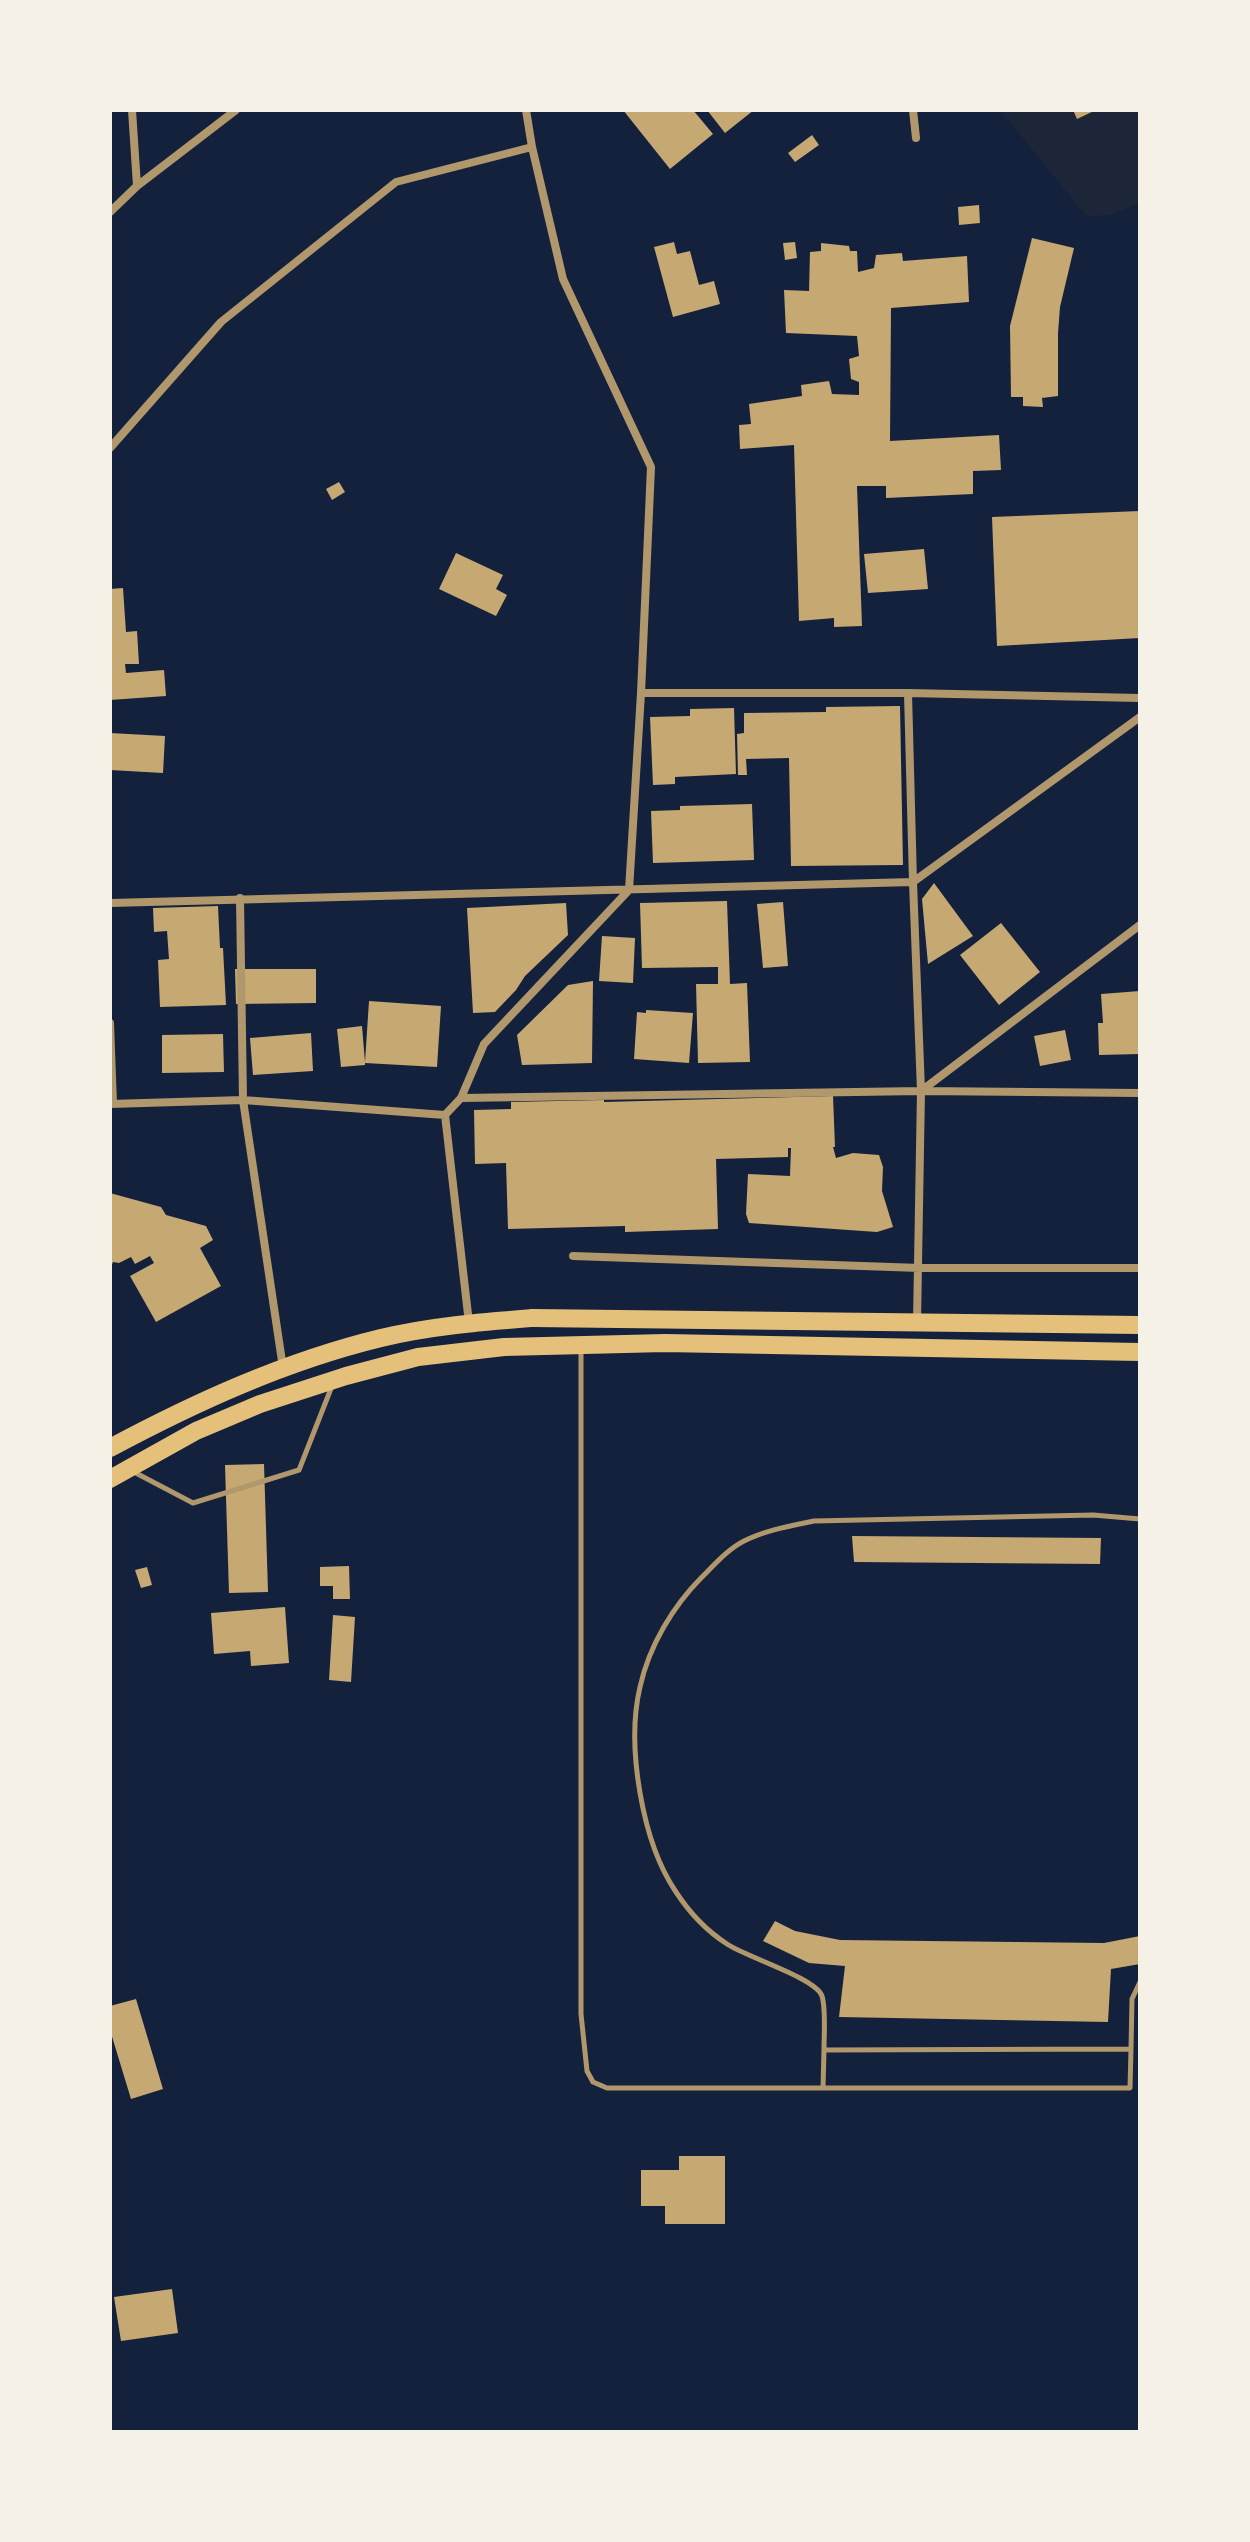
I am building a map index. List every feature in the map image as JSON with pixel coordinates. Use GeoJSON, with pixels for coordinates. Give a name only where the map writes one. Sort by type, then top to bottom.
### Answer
{"type":"FeatureCollection","features":[{"type":"Feature","properties":{"kind":"highway"},"geometry":{"type":"LineString","coordinates":[[110,1448],[240,1384],[283,1368],[383,1337],[469,1323],[532,1318],[1140,1325]]}},
{"type":"Feature","properties":{"kind":"highway"},"geometry":{"type":"LineString","coordinates":[[110,1479],[196,1431],[260,1404],[418,1357],[504,1347],[665,1343],[1140,1352]]}},
{"type":"Feature","properties":{"kind":"street"},"geometry":{"type":"LineString","coordinates":[[132,110],[137,186]]}},
{"type":"Feature","properties":{"kind":"street"},"geometry":{"type":"LineString","coordinates":[[110,212],[137,186],[236,110]]}},
{"type":"Feature","properties":{"kind":"street"},"geometry":{"type":"LineString","coordinates":[[469,1323],[445,1115],[461,1098],[484,1044],[629,890],[641,693],[651,467],[563,279],[526,110]]}},
{"type":"Feature","properties":{"kind":"street"},"geometry":{"type":"LineString","coordinates":[[913,110],[916,138]]}},
{"type":"Feature","properties":{"kind":"street"},"geometry":{"type":"LineString","coordinates":[[110,448],[221,322],[396,182],[532,147]]}},
{"type":"Feature","properties":{"kind":"street"},"geometry":{"type":"LineString","coordinates":[[641,693],[908,693],[1140,698]]}},
{"type":"Feature","properties":{"kind":"street"},"geometry":{"type":"LineString","coordinates":[[908,693],[921,1091],[917,1322]]}},
{"type":"Feature","properties":{"kind":"street"},"geometry":{"type":"LineString","coordinates":[[110,903],[913,882],[1140,717]]}},
{"type":"Feature","properties":{"kind":"street"},"geometry":{"type":"LineString","coordinates":[[240,898],[243,1100],[283,1368]]}},
{"type":"Feature","properties":{"kind":"street"},"geometry":{"type":"LineString","coordinates":[[921,1091],[1140,925]]}},
{"type":"Feature","properties":{"kind":"street"},"geometry":{"type":"LineString","coordinates":[[110,1023],[112,1104],[243,1100],[445,1115]]}},
{"type":"Feature","properties":{"kind":"street"},"geometry":{"type":"LineString","coordinates":[[461,1098],[921,1091],[1140,1093]]}},
{"type":"Feature","properties":{"kind":"street"},"geometry":{"type":"LineString","coordinates":[[573,1256],[920,1268],[1140,1268]]}},
{"type":"Feature","properties":{"kind":"lane"},"geometry":{"type":"LineString","coordinates":[[581,1345],[581,2014],[587,2071],[593,2082],[607,2088],[1130,2088],[1132,1999],[1140,1982]]}},
{"type":"Feature","properties":{"kind":"lane"},"geometry":{"type":"LineString","coordinates":[[127,1469],[193,1503],[299,1470],[334,1381]]}},
{"type":"Feature","properties":{"kind":"lane"},"geometry":{"type":"LineString","coordinates":[[823,2088],[822,1996],[816,1987],[805,1979],[727,1944],[700,1922],[676,1893],[649,1836],[642,1805],[635,1725],[639,1688],[649,1658],[666,1624],[688,1592],[715,1564],[741,1542],[776,1529],[814,1521],[1093,1515],[1140,1519]]}},
{"type":"Feature","properties":{"kind":"lane"},"geometry":{"type":"LineString","coordinates":[[824,2050],[1131,2049]]}},
{"type":"Feature","properties":{"kind":"shaded area"},"geometry":{"type":"Polygon","coordinates":[[[1000,110],[1140,110],[1140,202],[1112,215],[1086,216],[1000,110]]]}},
{"type":"Feature","properties":{"kind":"building"},"geometry":{"type":"Polygon","coordinates":[[[623,110],[693,110],[713,134],[670,169],[623,110]]]}},
{"type":"Feature","properties":{"kind":"building"},"geometry":{"type":"Polygon","coordinates":[[[707,110],[754,110],[725,133],[707,110]]]}},
{"type":"Feature","properties":{"kind":"building"},"geometry":{"type":"Polygon","coordinates":[[[1073,110],[1096,110],[1077,119],[1073,110]]]}},
{"type":"Feature","properties":{"kind":"building"},"geometry":{"type":"Polygon","coordinates":[[[812,135],[819,145],[795,162],[788,153],[812,135]]]}},
{"type":"Feature","properties":{"kind":"building"},"geometry":{"type":"Polygon","coordinates":[[[979,205],[980,223],[959,225],[958,207],[979,205]]]}},
{"type":"Feature","properties":{"kind":"building"},"geometry":{"type":"Polygon","coordinates":[[[1032,238],[1074,248],[1060,307],[1058,396],[1042,398],[1043,407],[1023,406],[1023,397],[1011,397],[1010,326],[1032,238]]]}},
{"type":"Feature","properties":{"kind":"building"},"geometry":{"type":"Polygon","coordinates":[[[674,242],[677,254],[690,251],[699,285],[714,281],[720,304],[673,317],[654,247],[674,242]]]}},
{"type":"Feature","properties":{"kind":"building"},"geometry":{"type":"Polygon","coordinates":[[[795,242],[797,258],[785,260],[783,243],[795,242]]]}},
{"type":"Feature","properties":{"kind":"building"},"geometry":{"type":"Polygon","coordinates":[[[821,243],[849,246],[850,251],[857,251],[858,272],[874,268],[876,255],[902,253],[903,261],[967,256],[969,302],[891,308],[890,441],[999,435],[1001,470],[973,471],[973,494],[886,498],[886,486],[857,486],[862,626],[834,627],[834,618],[799,621],[794,445],[740,449],[739,425],[751,424],[749,404],[802,396],[801,385],[829,381],[832,394],[859,395],[859,382],[851,379],[849,359],[859,356],[857,336],[786,333],[784,290],[809,291],[810,252],[821,251],[821,243]]]}},
{"type":"Feature","properties":{"kind":"building"},"geometry":{"type":"Polygon","coordinates":[[[339,482],[345,492],[332,500],[326,489],[339,482]]]}},
{"type":"Feature","properties":{"kind":"building"},"geometry":{"type":"Polygon","coordinates":[[[1140,511],[1140,638],[997,646],[992,517],[1140,511]]]}},
{"type":"Feature","properties":{"kind":"building"},"geometry":{"type":"Polygon","coordinates":[[[924,549],[928,589],[868,593],[864,554],[924,549]]]}},
{"type":"Feature","properties":{"kind":"building"},"geometry":{"type":"Polygon","coordinates":[[[456,553],[503,575],[496,589],[507,595],[496,616],[439,589],[456,553]]]}},
{"type":"Feature","properties":{"kind":"building"},"geometry":{"type":"Polygon","coordinates":[[[123,588],[126,632],[137,631],[139,664],[125,664],[126,673],[164,670],[166,696],[110,700],[110,589],[123,588]]]}},
{"type":"Feature","properties":{"kind":"building"},"geometry":{"type":"Polygon","coordinates":[[[900,706],[903,865],[791,866],[789,758],[746,759],[747,775],[738,775],[737,734],[744,733],[744,713],[826,712],[826,707],[900,706]]]}},
{"type":"Feature","properties":{"kind":"building"},"geometry":{"type":"Polygon","coordinates":[[[734,708],[736,774],[675,777],[675,784],[653,785],[650,717],[690,716],[690,709],[734,708]]]}},
{"type":"Feature","properties":{"kind":"building"},"geometry":{"type":"Polygon","coordinates":[[[110,733],[165,736],[163,773],[110,770],[110,733]]]}},
{"type":"Feature","properties":{"kind":"building"},"geometry":{"type":"Polygon","coordinates":[[[752,804],[754,860],[653,863],[651,811],[680,810],[680,806],[752,804]]]}},
{"type":"Feature","properties":{"kind":"building"},"geometry":{"type":"Polygon","coordinates":[[[934,883],[973,936],[928,964],[922,899],[934,883]]]}},
{"type":"Feature","properties":{"kind":"building"},"geometry":{"type":"Polygon","coordinates":[[[727,901],[730,984],[747,983],[750,1062],[698,1063],[696,984],[718,984],[718,967],[642,968],[640,903],[727,901]]]}},
{"type":"Feature","properties":{"kind":"building"},"geometry":{"type":"Polygon","coordinates":[[[783,902],[788,966],[763,968],[757,904],[783,902]]]}},
{"type":"Feature","properties":{"kind":"building"},"geometry":{"type":"Polygon","coordinates":[[[566,903],[568,935],[525,976],[495,1012],[473,1013],[467,908],[566,903]]]}},
{"type":"Feature","properties":{"kind":"building"},"geometry":{"type":"Polygon","coordinates":[[[218,906],[226,1005],[160,1007],[158,960],[169,959],[167,931],[154,932],[153,908],[218,906]]]}},
{"type":"Feature","properties":{"kind":"building"},"geometry":{"type":"Polygon","coordinates":[[[1001,923],[1040,972],[999,1005],[960,955],[1001,923]]]}},
{"type":"Feature","properties":{"kind":"building"},"geometry":{"type":"Polygon","coordinates":[[[602,936],[635,938],[633,983],[599,981],[602,936]]]}},
{"type":"Feature","properties":{"kind":"building"},"geometry":{"type":"Polygon","coordinates":[[[235,969],[316,969],[316,1003],[236,1004],[235,969]]]}},
{"type":"Feature","properties":{"kind":"building"},"geometry":{"type":"Polygon","coordinates":[[[593,981],[592,1063],[522,1065],[517,1035],[568,985],[593,981]]]}},
{"type":"Feature","properties":{"kind":"building"},"geometry":{"type":"Polygon","coordinates":[[[1140,991],[1140,1054],[1099,1055],[1098,1023],[1103,1023],[1101,994],[1140,991]]]}},
{"type":"Feature","properties":{"kind":"building"},"geometry":{"type":"Polygon","coordinates":[[[369,1001],[441,1006],[437,1067],[365,1063],[341,1067],[337,1029],[362,1026],[365,1062],[369,1001]]]}},
{"type":"Feature","properties":{"kind":"building"},"geometry":{"type":"Polygon","coordinates":[[[646,1010],[693,1013],[689,1063],[634,1059],[637,1012],[646,1013],[646,1010]]]}},
{"type":"Feature","properties":{"kind":"building"},"geometry":{"type":"Polygon","coordinates":[[[1065,1030],[1071,1060],[1040,1066],[1034,1036],[1065,1030]]]}},
{"type":"Feature","properties":{"kind":"building"},"geometry":{"type":"Polygon","coordinates":[[[311,1033],[313,1071],[253,1075],[250,1038],[311,1033]]]}},
{"type":"Feature","properties":{"kind":"building"},"geometry":{"type":"Polygon","coordinates":[[[223,1034],[224,1072],[162,1073],[162,1035],[223,1034]]]}},
{"type":"Feature","properties":{"kind":"building"},"geometry":{"type":"Polygon","coordinates":[[[833,1096],[833,1147],[836,1158],[853,1153],[879,1155],[883,1167],[882,1191],[893,1227],[877,1232],[749,1223],[746,1214],[748,1174],[790,1176],[791,1148],[788,1148],[788,1157],[716,1159],[718,1229],[625,1232],[625,1226],[508,1229],[506,1163],[475,1164],[474,1110],[511,1109],[511,1102],[833,1096]]]}},
{"type":"Feature","properties":{"kind":"building"},"geometry":{"type":"Polygon","coordinates":[[[110,1193],[161,1207],[166,1215],[206,1226],[213,1240],[200,1248],[221,1286],[156,1322],[130,1276],[154,1263],[150,1256],[135,1264],[131,1257],[119,1263],[113,1262],[110,1269],[110,1193]]]}},
{"type":"Feature","properties":{"kind":"building"},"geometry":{"type":"Polygon","coordinates":[[[264,1464],[268,1592],[229,1593],[225,1465],[264,1464]]]}},
{"type":"Feature","properties":{"kind":"building"},"geometry":{"type":"Polygon","coordinates":[[[852,1536],[1101,1538],[1100,1564],[854,1562],[852,1536]]]}},
{"type":"Feature","properties":{"kind":"building"},"geometry":{"type":"Polygon","coordinates":[[[349,1566],[350,1599],[333,1599],[333,1586],[320,1586],[320,1567],[349,1566]]]}},
{"type":"Feature","properties":{"kind":"building"},"geometry":{"type":"Polygon","coordinates":[[[147,1567],[152,1585],[141,1588],[135,1570],[147,1567]]]}},
{"type":"Feature","properties":{"kind":"building"},"geometry":{"type":"Polygon","coordinates":[[[285,1607],[289,1663],[251,1666],[250,1651],[214,1654],[211,1613],[285,1607]]]}},
{"type":"Feature","properties":{"kind":"building"},"geometry":{"type":"Polygon","coordinates":[[[333,1615],[355,1617],[351,1682],[329,1680],[333,1615]]]}},
{"type":"Feature","properties":{"kind":"building"},"geometry":{"type":"Polygon","coordinates":[[[775,1921],[795,1931],[840,1940],[1104,1943],[1140,1936],[1140,1964],[1111,1969],[1108,2022],[839,2017],[845,1966],[809,1963],[763,1941],[775,1921]]]}},
{"type":"Feature","properties":{"kind":"building"},"geometry":{"type":"Polygon","coordinates":[[[136,1999],[163,2089],[131,2099],[110,2030],[110,2006],[136,1999]]]}},
{"type":"Feature","properties":{"kind":"building"},"geometry":{"type":"Polygon","coordinates":[[[679,2156],[725,2156],[725,2224],[665,2224],[665,2206],[641,2206],[641,2170],[679,2170],[679,2156]]]}},
{"type":"Feature","properties":{"kind":"building"},"geometry":{"type":"Polygon","coordinates":[[[172,2289],[178,2333],[121,2341],[114,2297],[172,2289]]]}}]}
